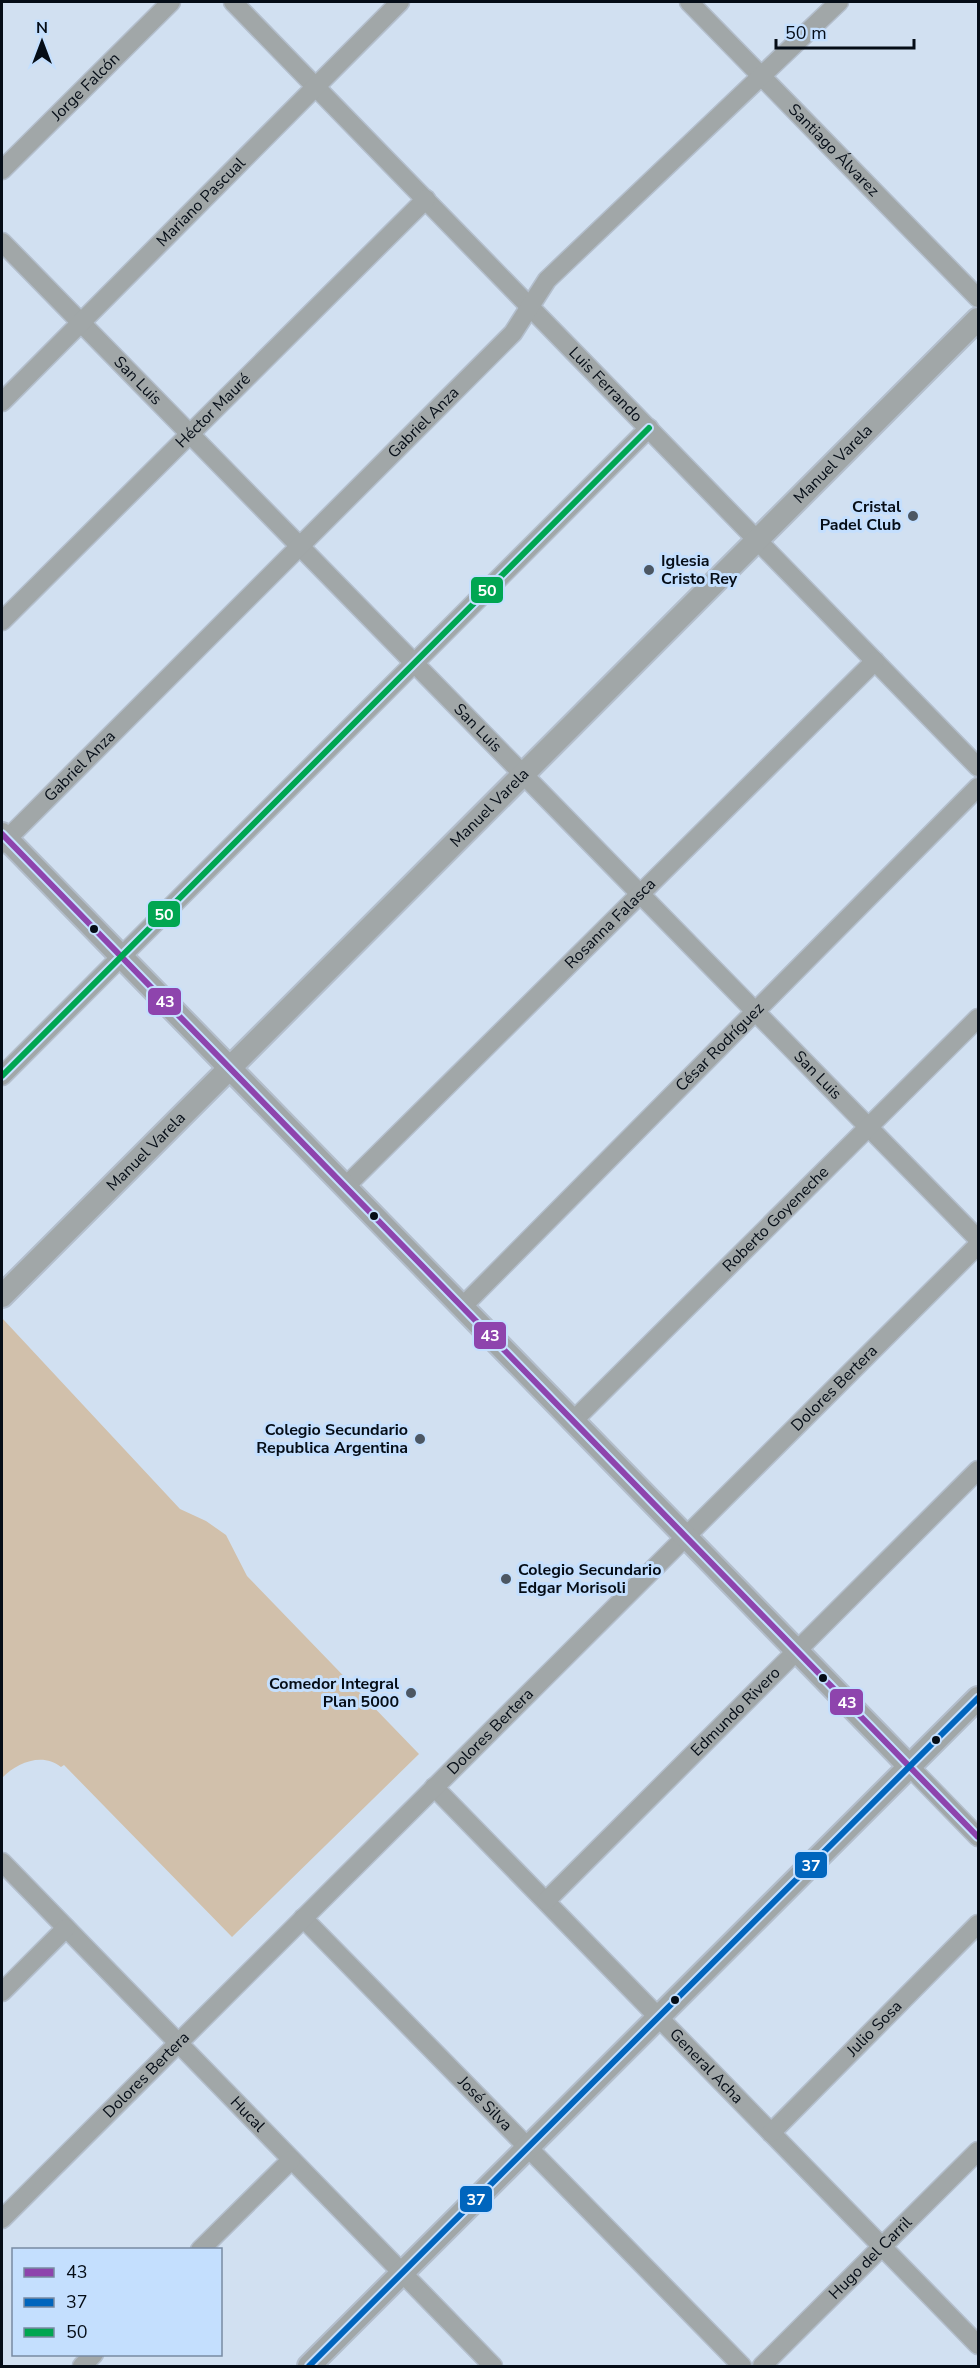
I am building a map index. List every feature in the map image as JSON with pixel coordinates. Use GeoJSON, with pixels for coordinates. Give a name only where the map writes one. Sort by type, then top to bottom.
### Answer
{"type":"FeatureCollection","features":[{"type":"Feature","properties":{"kind":"street","name":"Jorge Falcón"},"geometry":{"type":"LineString","coordinates":[[2,170],[171,2]]}},
{"type":"Feature","properties":{"kind":"street","name":"Luis Ferrando"},"geometry":{"type":"LineString","coordinates":[[233,2],[978,767]]}},
{"type":"Feature","properties":{"kind":"street","name":"Mariano Pascual"},"geometry":{"type":"LineString","coordinates":[[2,402],[400,2]]}},
{"type":"Feature","properties":{"kind":"street","name":"Santiago Álvarez"},"geometry":{"type":"LineString","coordinates":[[689,2],[978,297]]}},
{"type":"Feature","properties":{"kind":"street","name":"Gabriel Anza"},"geometry":{"type":"LineString","coordinates":[[3,839],[513,333],[547,280],[839,2]]}},
{"type":"Feature","properties":{"kind":"street","name":"Héctor Mauré"},"geometry":{"type":"LineString","coordinates":[[2,621],[426,199]]}},
{"type":"Feature","properties":{"kind":"street","name":"San Luis"},"geometry":{"type":"LineString","coordinates":[[2,242],[978,1239]]}},
{"type":"Feature","properties":{"kind":"street","name":"Manuel Varela"},"geometry":{"type":"LineString","coordinates":[[2,1296],[978,319]]}},
{"type":"Feature","properties":{"kind":"street"},"geometry":{"type":"LineString","coordinates":[[2,1076],[649,428]]}},
{"type":"Feature","properties":{"kind":"street","name":"Rosanna Falasca"},"geometry":{"type":"LineString","coordinates":[[345,1187],[875,661]]}},
{"type":"Feature","properties":{"kind":"street","name":"César Rodríguez"},"geometry":{"type":"LineString","coordinates":[[462,1307],[978,787]]}},
{"type":"Feature","properties":{"kind":"street"},"geometry":{"type":"LineString","coordinates":[[3,839],[121,956],[978,1838]]}},
{"type":"Feature","properties":{"kind":"street","name":"Roberto Goyeneche"},"geometry":{"type":"LineString","coordinates":[[573,1421],[978,1018]]}},
{"type":"Feature","properties":{"kind":"street","name":"Dolores Bertera"},"geometry":{"type":"LineString","coordinates":[[2,2219],[978,1245]]}},
{"type":"Feature","properties":{"kind":"street","name":"Edmundo Rivero"},"geometry":{"type":"LineString","coordinates":[[546,1901],[978,1470]]}},
{"type":"Feature","properties":{"kind":"street"},"geometry":{"type":"LineString","coordinates":[[309,2367],[978,1698]]}},
{"type":"Feature","properties":{"kind":"street","name":"General Acha"},"geometry":{"type":"LineString","coordinates":[[434,1787],[978,2345]]}},
{"type":"Feature","properties":{"kind":"street","name":"Hucal"},"geometry":{"type":"LineString","coordinates":[[2,1862],[493,2367]]}},
{"type":"Feature","properties":{"kind":"street","name":"José Silva"},"geometry":{"type":"LineString","coordinates":[[303,1918],[742,2367]]}},
{"type":"Feature","properties":{"kind":"street","name":"Julio Sosa"},"geometry":{"type":"LineString","coordinates":[[771,2133],[978,1924]]}},
{"type":"Feature","properties":{"kind":"street"},"geometry":{"type":"LineString","coordinates":[[2,1992],[66,1928]]}},
{"type":"Feature","properties":{"kind":"street","name":"Hugo del Carril"},"geometry":{"type":"LineString","coordinates":[[762,2367],[978,2151]]}},
{"type":"Feature","properties":{"kind":"street"},"geometry":{"type":"LineString","coordinates":[[202,2248],[291,2160]]}},
{"type":"Feature","properties":{"kind":"street"},"geometry":{"type":"LineString","coordinates":[[81,2367],[93,2356]]}},
{"type":"Feature","properties":{"kind":"shaded area"},"geometry":{"type":"Polygon","coordinates":[[[2,1318],[180,1509],[206,1521],[226,1535],[247,1576],[419,1754],[232,1937],[64,1765],[61,1767],[46,1760],[30,1761],[15,1768],[2,1778],[2,1318]]]}},
{"type":"Feature","properties":{"kind":"transit line","name":"50"},"geometry":{"type":"LineString","coordinates":[[2,1076],[649,428]]}},
{"type":"Feature","properties":{"kind":"transit line","name":"43"},"geometry":{"type":"LineString","coordinates":[[2,834],[978,1837]]}},
{"type":"Feature","properties":{"kind":"transit line","name":"37"},"geometry":{"type":"LineString","coordinates":[[309,2366],[978,1698]]}},
{"type":"Feature","properties":{"kind":"place","name":"Cristal Padel Club"},"geometry":{"type":"Point","coordinates":[913,516]}},
{"type":"Feature","properties":{"kind":"place","name":"Iglesia Cristo Rey"},"geometry":{"type":"Point","coordinates":[649,570]}},
{"type":"Feature","properties":{"kind":"place","name":"Colegio Secundario Republica Argentina"},"geometry":{"type":"Point","coordinates":[420,1439]}},
{"type":"Feature","properties":{"kind":"place","name":"Colegio Secundario Edgar Morisoli"},"geometry":{"type":"Point","coordinates":[506,1579]}},
{"type":"Feature","properties":{"kind":"place","name":"Comedor Integral Plan 5000"},"geometry":{"type":"Point","coordinates":[411,1693]}}]}
